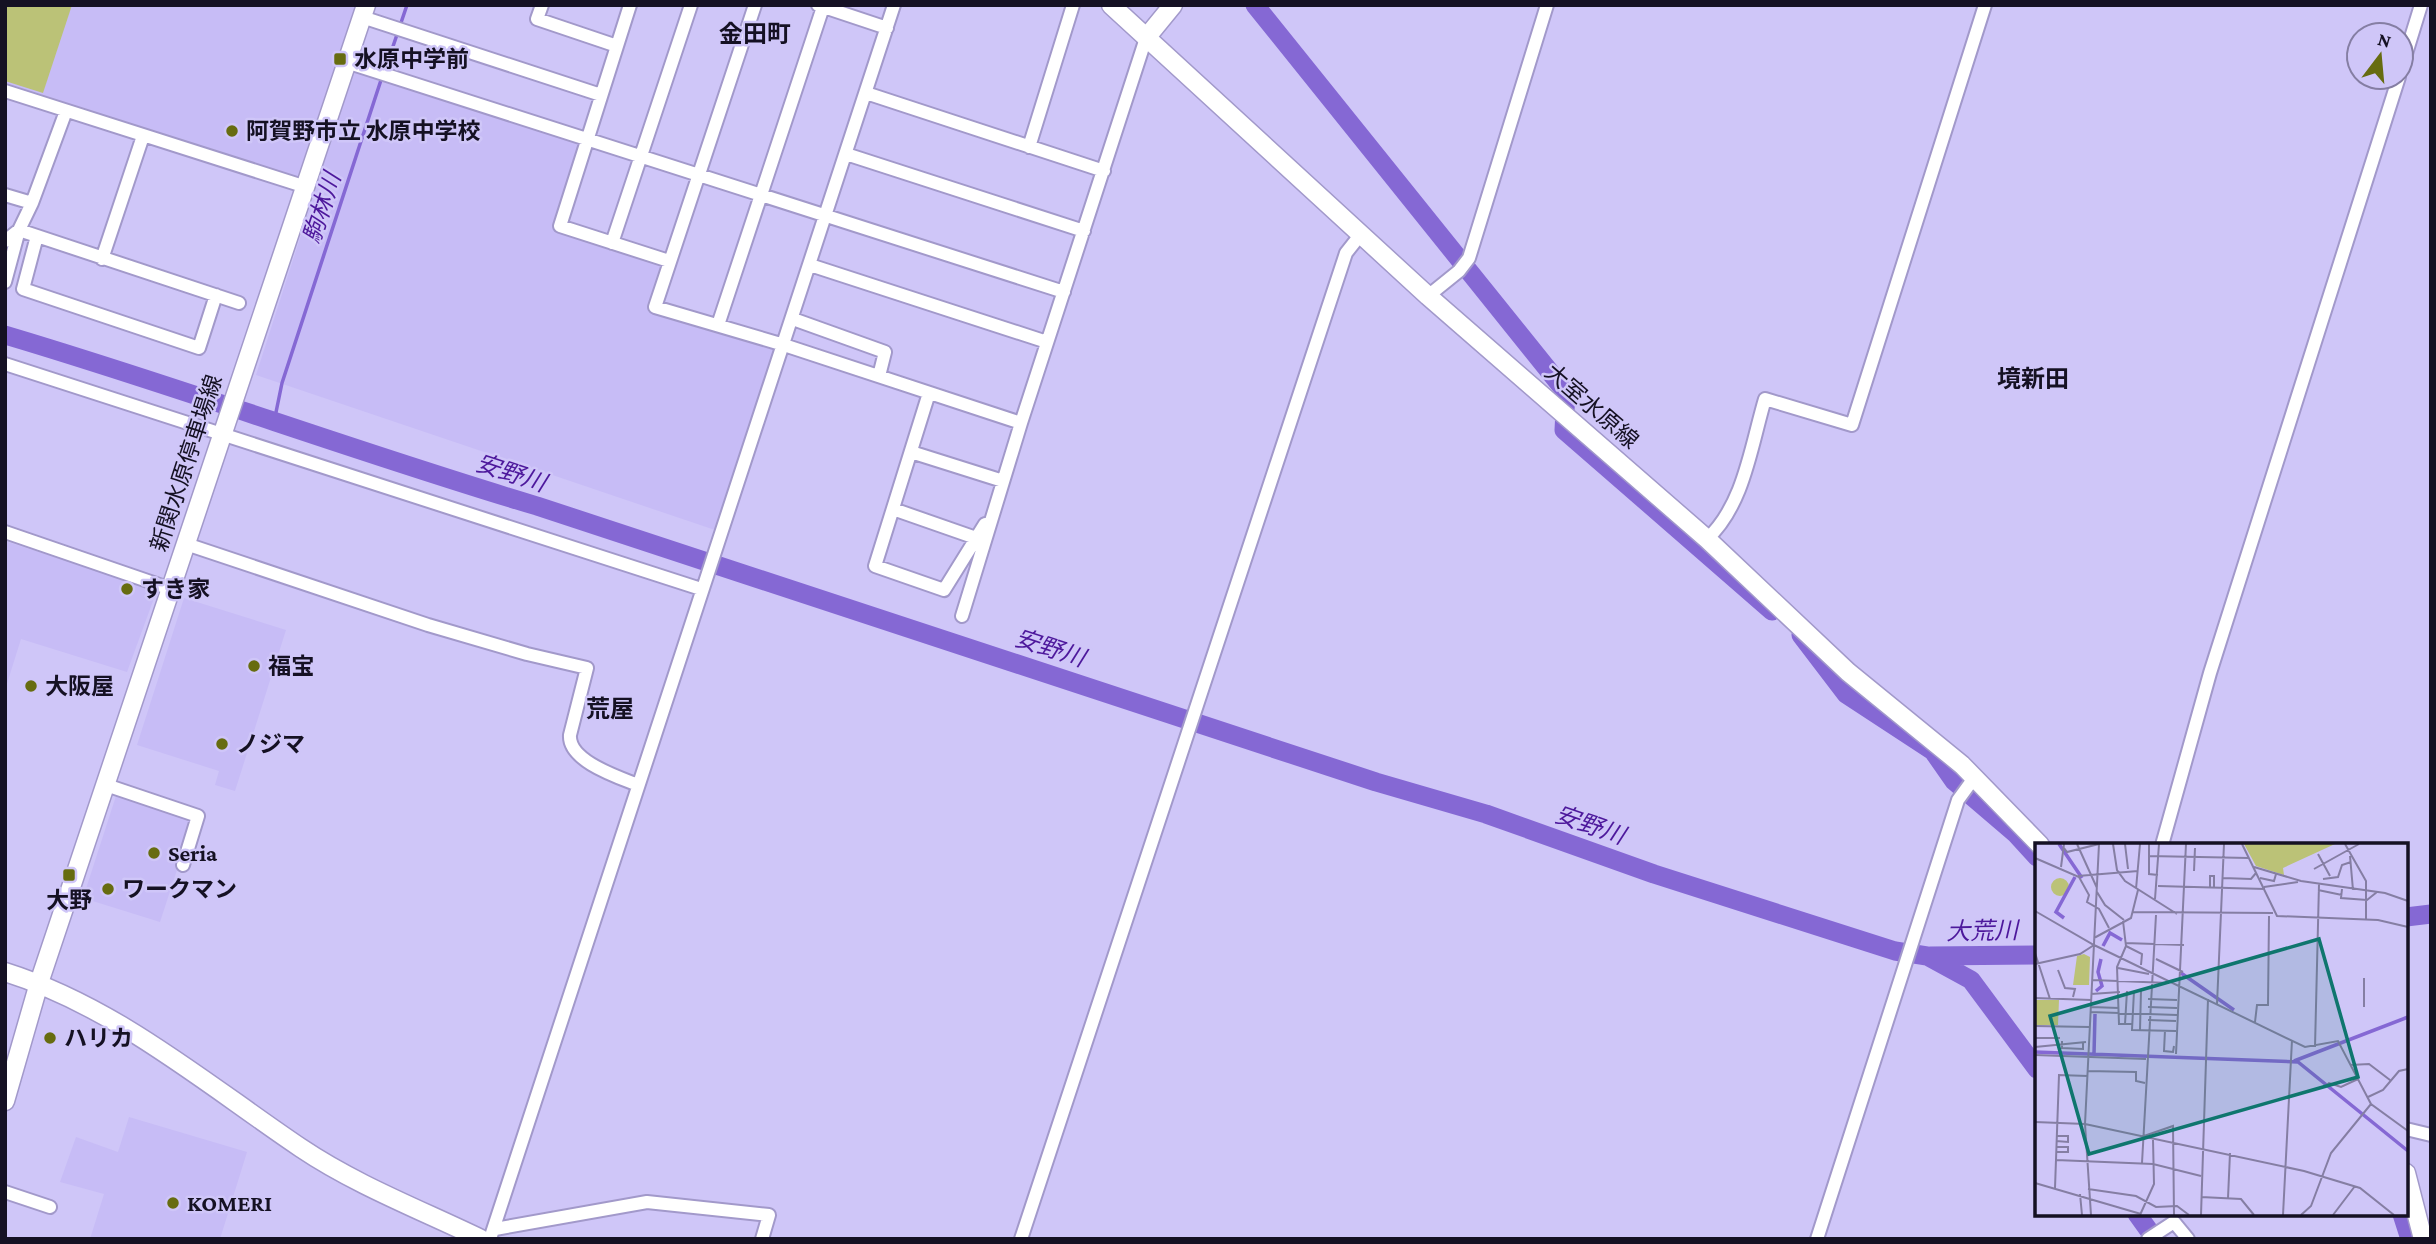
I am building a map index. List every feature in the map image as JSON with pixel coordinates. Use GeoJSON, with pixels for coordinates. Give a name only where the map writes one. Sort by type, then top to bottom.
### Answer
{"type":"FeatureCollection","features":[{"type":"Feature","properties":{"kind":"main road","name":"大室水原線"},"geometry":{"type":"LineString","coordinates":[[1111,5],[1427,296],[1707,540],[1968,785],[2038,843]]}},
{"type":"Feature","properties":{"kind":"main road"},"geometry":{"type":"LineString","coordinates":[[1146,38],[1173,5]]}},
{"type":"Feature","properties":{"kind":"main road","name":"新関水原停車場線"},"geometry":{"type":"LineString","coordinates":[[5,1101],[39,983],[303,186],[364,11]]}},
{"type":"Feature","properties":{"kind":"main road"},"geometry":{"type":"LineString","coordinates":[[5,972],[39,983],[171,1055],[326,1163],[489,1236]]}},
{"type":"Feature","properties":{"kind":"main road"},"geometry":{"type":"LineString","coordinates":[[2408,1181],[2423,1239]]}},
{"type":"Feature","properties":{"kind":"street"},"geometry":{"type":"LineString","coordinates":[[542,5],[537,19],[617,46]]}},
{"type":"Feature","properties":{"kind":"street"},"geometry":{"type":"LineString","coordinates":[[630,5],[560,226],[669,261]]}},
{"type":"Feature","properties":{"kind":"street"},"geometry":{"type":"LineString","coordinates":[[612,243],[691,5]]}},
{"type":"Feature","properties":{"kind":"street"},"geometry":{"type":"LineString","coordinates":[[755,5],[655,307],[785,345],[1021,423]]}},
{"type":"Feature","properties":{"kind":"street"},"geometry":{"type":"LineString","coordinates":[[489,1236],[718,537],[785,345],[894,5]]}},
{"type":"Feature","properties":{"kind":"street"},"geometry":{"type":"LineString","coordinates":[[1029,147],[1073,5]]}},
{"type":"Feature","properties":{"kind":"street"},"geometry":{"type":"LineString","coordinates":[[1427,296],[1459,271],[1469,258],[1548,5]]}},
{"type":"Feature","properties":{"kind":"street"},"geometry":{"type":"LineString","coordinates":[[1707,540],[1724,523],[1735,500],[1765,399],[1852,425],[1985,5]]}},
{"type":"Feature","properties":{"kind":"street"},"geometry":{"type":"LineString","coordinates":[[2415,24],[2421,5]]}},
{"type":"Feature","properties":{"kind":"street"},"geometry":{"type":"LineString","coordinates":[[718,325],[821,6],[887,28]]}},
{"type":"Feature","properties":{"kind":"street"},"geometry":{"type":"LineString","coordinates":[[364,11],[601,95]]}},
{"type":"Feature","properties":{"kind":"street"},"geometry":{"type":"LineString","coordinates":[[962,616],[1021,423],[1146,38]]}},
{"type":"Feature","properties":{"kind":"street"},"geometry":{"type":"LineString","coordinates":[[346,62],[1064,292]]}},
{"type":"Feature","properties":{"kind":"street"},"geometry":{"type":"LineString","coordinates":[[5,91],[303,186]]}},
{"type":"Feature","properties":{"kind":"street"},"geometry":{"type":"LineString","coordinates":[[2163,843],[2210,673],[2395,91]]}},
{"type":"Feature","properties":{"kind":"street"},"geometry":{"type":"LineString","coordinates":[[866,93],[1104,171]]}},
{"type":"Feature","properties":{"kind":"street"},"geometry":{"type":"LineString","coordinates":[[5,282],[19,230],[32,203],[66,111]]}},
{"type":"Feature","properties":{"kind":"street"},"geometry":{"type":"LineString","coordinates":[[103,259],[144,136]]}},
{"type":"Feature","properties":{"kind":"street"},"geometry":{"type":"LineString","coordinates":[[846,154],[1084,231]]}},
{"type":"Feature","properties":{"kind":"street"},"geometry":{"type":"LineString","coordinates":[[5,195],[32,203]]}},
{"type":"Feature","properties":{"kind":"street"},"geometry":{"type":"LineString","coordinates":[[19,230],[239,303]]}},
{"type":"Feature","properties":{"kind":"street"},"geometry":{"type":"LineString","coordinates":[[5,241],[19,230]]}},
{"type":"Feature","properties":{"kind":"street"},"geometry":{"type":"LineString","coordinates":[[1021,1239],[1346,253],[1361,234]]}},
{"type":"Feature","properties":{"kind":"street"},"geometry":{"type":"LineString","coordinates":[[37,236],[23,289],[198,348],[216,295]]}},
{"type":"Feature","properties":{"kind":"street"},"geometry":{"type":"LineString","coordinates":[[810,265],[1047,342]]}},
{"type":"Feature","properties":{"kind":"street"},"geometry":{"type":"LineString","coordinates":[[793,319],[885,352],[879,376]]}},
{"type":"Feature","properties":{"kind":"street"},"geometry":{"type":"LineString","coordinates":[[5,364],[702,587]]}},
{"type":"Feature","properties":{"kind":"street"},"geometry":{"type":"LineString","coordinates":[[929,393],[874,566],[944,590],[995,508]]}},
{"type":"Feature","properties":{"kind":"street"},"geometry":{"type":"LineString","coordinates":[[911,452],[1003,481]]}},
{"type":"Feature","properties":{"kind":"street"},"geometry":{"type":"LineString","coordinates":[[892,509],[976,538]]}},
{"type":"Feature","properties":{"kind":"street"},"geometry":{"type":"LineString","coordinates":[[5,532],[171,589]]}},
{"type":"Feature","properties":{"kind":"street"},"geometry":{"type":"LineString","coordinates":[[186,544],[428,625],[527,654],[587,668],[570,744],[593,766],[638,785]]}},
{"type":"Feature","properties":{"kind":"street"},"geometry":{"type":"LineString","coordinates":[[106,785],[198,816],[183,865]]}},
{"type":"Feature","properties":{"kind":"street"},"geometry":{"type":"LineString","coordinates":[[1817,1239],[1916,930],[1968,785]]}},
{"type":"Feature","properties":{"kind":"street"},"geometry":{"type":"LineString","coordinates":[[2408,1129],[2431,1135]]}},
{"type":"Feature","properties":{"kind":"street"},"geometry":{"type":"LineString","coordinates":[[5,1192],[50,1207]]}},
{"type":"Feature","properties":{"kind":"street"},"geometry":{"type":"LineString","coordinates":[[489,1236],[647,1202],[769,1214],[762,1239]]}},
{"type":"Feature","properties":{"kind":"street"},"geometry":{"type":"LineString","coordinates":[[2148,1239],[2174,1222],[2188,1239]]}},
{"type":"Feature","properties":{"kind":"shaded area","name":"阿賀野市立 水原中学校"},"geometry":{"type":"Polygon","coordinates":[[[5,5],[355,5],[297,178],[5,84],[5,5]]]}},
{"type":"Feature","properties":{"kind":"shaded area"},"geometry":{"type":"Polygon","coordinates":[[[354,70],[583,141],[555,229],[663,264],[651,309],[776,349],[718,531],[256,375],[354,70]]]}},
{"type":"Feature","properties":{"kind":"shaded area"},"geometry":{"type":"Polygon","coordinates":[[[5,541],[157,590],[127,672],[21,639],[5,690],[5,541]]]}},
{"type":"Feature","properties":{"kind":"shaded area"},"geometry":{"type":"Polygon","coordinates":[[[184,598],[286,630],[235,791],[215,785],[219,771],[137,745],[184,598]]]}},
{"type":"Feature","properties":{"kind":"shaded area"},"geometry":{"type":"Polygon","coordinates":[[[116,796],[193,821],[160,922],[83,898],[116,796]]]}},
{"type":"Feature","properties":{"kind":"shaded area","name":"KOMERI"},"geometry":{"type":"Polygon","coordinates":[[[129,1117],[247,1152],[220,1239],[90,1239],[104,1194],[60,1182],[76,1137],[118,1152],[129,1117]]]}},
{"type":"Feature","properties":{"kind":"green space"},"geometry":{"type":"Polygon","coordinates":[[[5,5],[72,5],[43,93],[5,81],[5,5]]]}},
{"type":"Feature","properties":{"kind":"waterway","name":"駒林川"},"geometry":{"type":"LineString","coordinates":[[385,70],[407,5]]}},
{"type":"Feature","properties":{"kind":"waterway"},"geometry":{"type":"LineString","coordinates":[[1255,5],[1566,392],[1564,430],[1772,611]]}},
{"type":"Feature","properties":{"kind":"waterway","name":"駒林川"},"geometry":{"type":"LineString","coordinates":[[274,422],[282,383],[382,77]]}},
{"type":"Feature","properties":{"kind":"waterway","name":"安野川"},"geometry":{"type":"LineString","coordinates":[[5,335],[537,506],[1376,782],[1486,814],[1654,874],[1895,951],[1927,956],[1971,980],[2035,1066]]}},
{"type":"Feature","properties":{"kind":"waterway"},"geometry":{"type":"LineString","coordinates":[[1801,635],[1846,694],[1933,751],[1954,781],[2016,834],[2035,855]]}},
{"type":"Feature","properties":{"kind":"waterway","name":"大荒川"},"geometry":{"type":"LineString","coordinates":[[2408,917],[2431,914]]}},
{"type":"Feature","properties":{"kind":"waterway","name":"大荒川"},"geometry":{"type":"LineString","coordinates":[[1930,956],[2035,955]]}},
{"type":"Feature","properties":{"kind":"waterway","name":"安野川"},"geometry":{"type":"LineString","coordinates":[[2138,1216],[2155,1239]]}},
{"type":"Feature","properties":{"kind":"waterway"},"geometry":{"type":"LineString","coordinates":[[2403,1216],[2410,1239]]}},
{"type":"Feature","properties":{"kind":"place","name":"水原中学前"},"geometry":{"type":"Point","coordinates":[340,59]}},
{"type":"Feature","properties":{"kind":"place","name":"阿賀野市立 水原中学校"},"geometry":{"type":"Point","coordinates":[232,131]}},
{"type":"Feature","properties":{"kind":"place","name":"すき家"},"geometry":{"type":"Point","coordinates":[127,589]}},
{"type":"Feature","properties":{"kind":"place","name":"福宝"},"geometry":{"type":"Point","coordinates":[254,666]}},
{"type":"Feature","properties":{"kind":"place","name":"大阪屋"},"geometry":{"type":"Point","coordinates":[31,686]}},
{"type":"Feature","properties":{"kind":"place","name":"ノジマ"},"geometry":{"type":"Point","coordinates":[222,744]}},
{"type":"Feature","properties":{"kind":"place","name":"Seria"},"geometry":{"type":"Point","coordinates":[154,853]}},
{"type":"Feature","properties":{"kind":"place","name":"大野"},"geometry":{"type":"Point","coordinates":[69,875]}},
{"type":"Feature","properties":{"kind":"place","name":"ワークマン"},"geometry":{"type":"Point","coordinates":[108,889]}},
{"type":"Feature","properties":{"kind":"place","name":"ハリカ"},"geometry":{"type":"Point","coordinates":[50,1038]}},
{"type":"Feature","properties":{"kind":"place","name":"KOMERI"},"geometry":{"type":"Point","coordinates":[173,1203]}},
{"type":"Feature","properties":{"kind":"district","name":"金田町"},"geometry":{"type":"Point","coordinates":[755,34]}},
{"type":"Feature","properties":{"kind":"district","name":"境新田"},"geometry":{"type":"Point","coordinates":[2033,379]}},
{"type":"Feature","properties":{"kind":"district","name":"荒屋"},"geometry":{"type":"Point","coordinates":[610,709]}}]}
